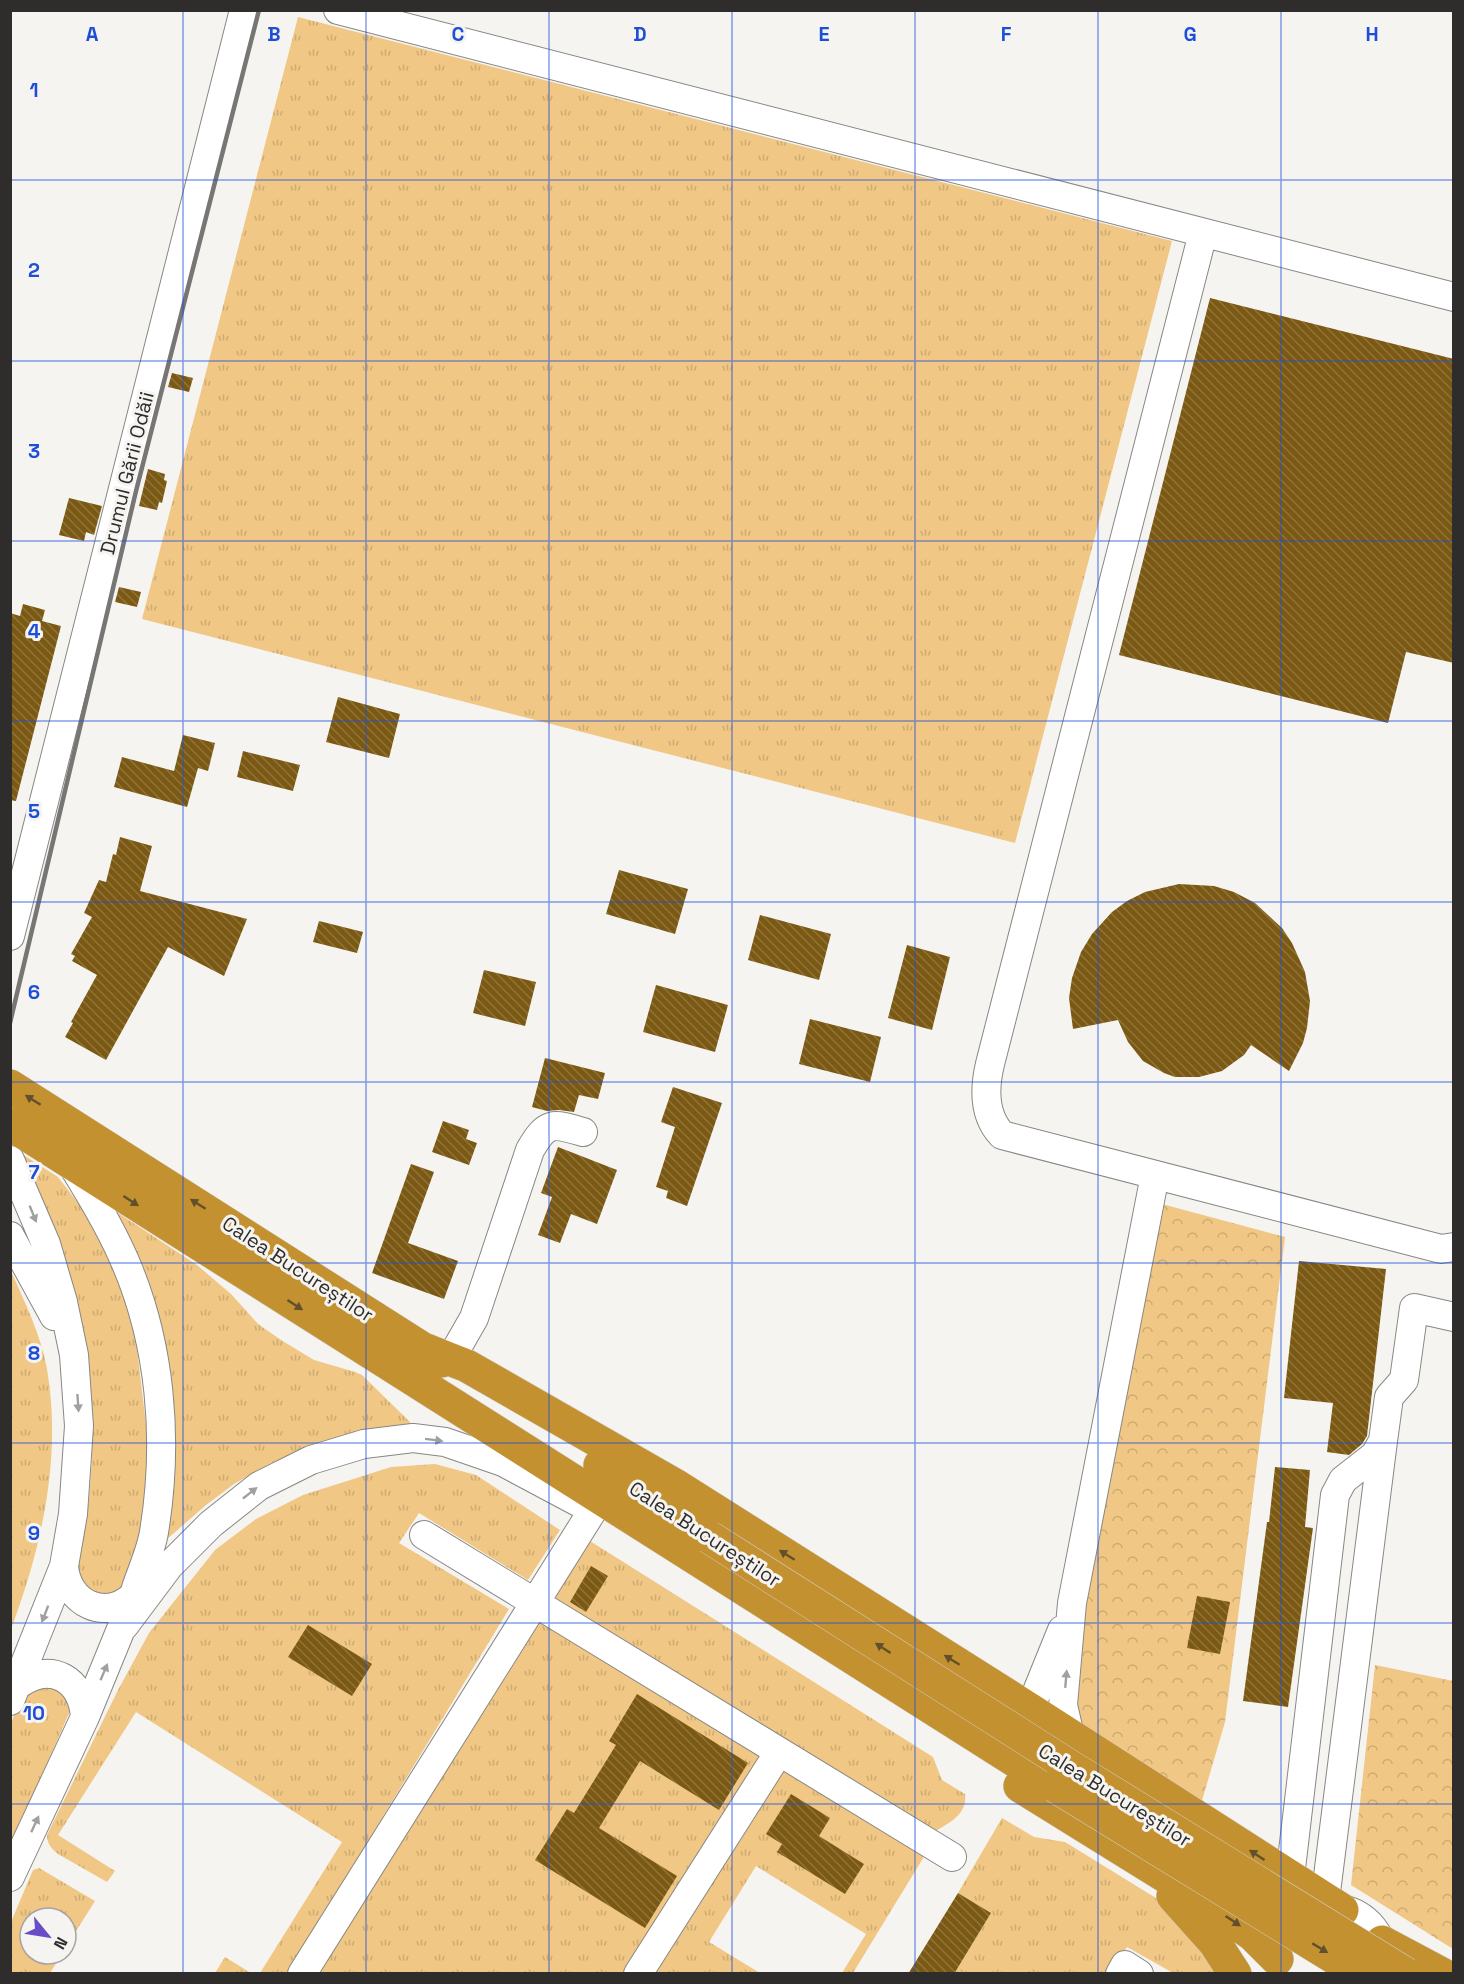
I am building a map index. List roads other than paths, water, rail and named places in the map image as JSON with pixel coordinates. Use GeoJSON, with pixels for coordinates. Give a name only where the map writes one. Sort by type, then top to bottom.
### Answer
{"type":"FeatureCollection","features":[{"type":"Feature","properties":{"kind":"highway","name":"Calea Bucureștilor"},"geometry":{"type":"LineString","coordinates":[[10,1086],[428,1362],[1055,1786],[1361,1974]]}},
{"type":"Feature","properties":{"kind":"highway","name":"Calea Bucureștilor"},"geometry":{"type":"LineString","coordinates":[[10,1124],[315,1318],[428,1362]]}},
{"type":"Feature","properties":{"kind":"highway"},"geometry":{"type":"LineString","coordinates":[[1278,1969],[1263,1944],[1240,1925],[593,1510],[440,1409],[428,1362],[467,1366],[675,1485],[1334,1905]]}},
{"type":"Feature","properties":{"kind":"highway","name":"Calea Bucureștilor"},"geometry":{"type":"LineString","coordinates":[[703,1547],[1064,1763],[1406,1974]]}},
{"type":"Feature","properties":{"kind":"highway"},"geometry":{"type":"LineString","coordinates":[[1067,1815],[1080,1816],[1093,1812],[1103,1803],[1110,1788],[1110,1771],[1102,1756]]}},
{"type":"Feature","properties":{"kind":"highway"},"geometry":{"type":"LineString","coordinates":[[1131,1854],[1202,1927],[1235,1974]]}},
{"type":"Feature","properties":{"kind":"highway"},"geometry":{"type":"LineString","coordinates":[[1384,1958],[1442,1974]]}},
{"type":"Feature","properties":{"kind":"street","name":"Drumul Gării Odăii"},"geometry":{"type":"LineString","coordinates":[[10,936],[244,10]]}},
{"type":"Feature","properties":{"kind":"street"},"geometry":{"type":"LineString","coordinates":[[338,10],[1454,297]]}},
{"type":"Feature","properties":{"kind":"street"},"geometry":{"type":"LineString","coordinates":[[1203,233],[985,1082],[987,1107],[994,1126],[1002,1135],[1441,1249],[1454,1246]]}},
{"type":"Feature","properties":{"kind":"street"},"geometry":{"type":"LineString","coordinates":[[428,1362],[474,1318],[530,1150],[538,1136],[549,1127],[560,1125],[583,1132]]}},
{"type":"Feature","properties":{"kind":"street"},"geometry":{"type":"LineString","coordinates":[[10,1160],[46,1244],[63,1302],[74,1355],[79,1426],[73,1514],[64,1566],[15,1692]]}},
{"type":"Feature","properties":{"kind":"street"},"geometry":{"type":"LineString","coordinates":[[10,1877],[85,1717],[124,1626],[154,1534],[161,1473],[160,1418],[154,1360],[142,1308],[124,1260],[101,1211],[71,1162]]}},
{"type":"Feature","properties":{"kind":"street"},"geometry":{"type":"LineString","coordinates":[[1072,1736],[1063,1705],[1072,1603],[1155,1175]]}},
{"type":"Feature","properties":{"kind":"street"},"geometry":{"type":"LineString","coordinates":[[10,1236],[30,1269],[74,1355]]}},
{"type":"Feature","properties":{"kind":"street"},"geometry":{"type":"LineString","coordinates":[[1334,1905],[1389,1398],[1404,1380],[1414,1308],[1454,1317]]}},
{"type":"Feature","properties":{"kind":"street"},"geometry":{"type":"LineString","coordinates":[[64,1566],[67,1581],[81,1600],[92,1606],[114,1608],[124,1605],[147,1574],[163,1559],[259,1486],[311,1460],[364,1444],[413,1438],[445,1442],[503,1462],[593,1510],[302,1974]]}},
{"type":"Feature","properties":{"kind":"street"},"geometry":{"type":"LineString","coordinates":[[1290,1877],[1335,1495],[1343,1480],[1375,1455],[1383,1442]]}},
{"type":"Feature","properties":{"kind":"street"},"geometry":{"type":"LineString","coordinates":[[124,1626],[170,1566],[211,1524]]}},
{"type":"Feature","properties":{"kind":"street"},"geometry":{"type":"LineString","coordinates":[[424,1535],[952,1857]]}},
{"type":"Feature","properties":{"kind":"street"},"geometry":{"type":"LineString","coordinates":[[1072,1603],[1056,1648],[1038,1685],[1032,1711],[1033,1729],[1038,1749],[1045,1762],[1056,1773],[1296,1923]]}},
{"type":"Feature","properties":{"kind":"street"},"geometry":{"type":"LineString","coordinates":[[992,1685],[1016,1684],[1046,1667]]}},
{"type":"Feature","properties":{"kind":"street"},"geometry":{"type":"LineString","coordinates":[[15,1692],[37,1674],[49,1673],[61,1676],[79,1693],[84,1704],[85,1717]]}},
{"type":"Feature","properties":{"kind":"street"},"geometry":{"type":"LineString","coordinates":[[638,1974],[779,1752]]}},
{"type":"Feature","properties":{"kind":"street"},"geometry":{"type":"LineString","coordinates":[[1278,1969],[1282,1941],[1296,1923],[1311,1913],[1334,1905],[1364,1919],[1378,1934],[1384,1958]]}},
{"type":"Feature","properties":{"kind":"street"},"geometry":{"type":"LineString","coordinates":[[1120,1974],[1125,1965],[1139,1974]]}},
{"type":"Feature","properties":{"kind":"railway"},"geometry":{"type":"LineString","coordinates":[[10,1023],[136,491],[259,10]]}}]}
